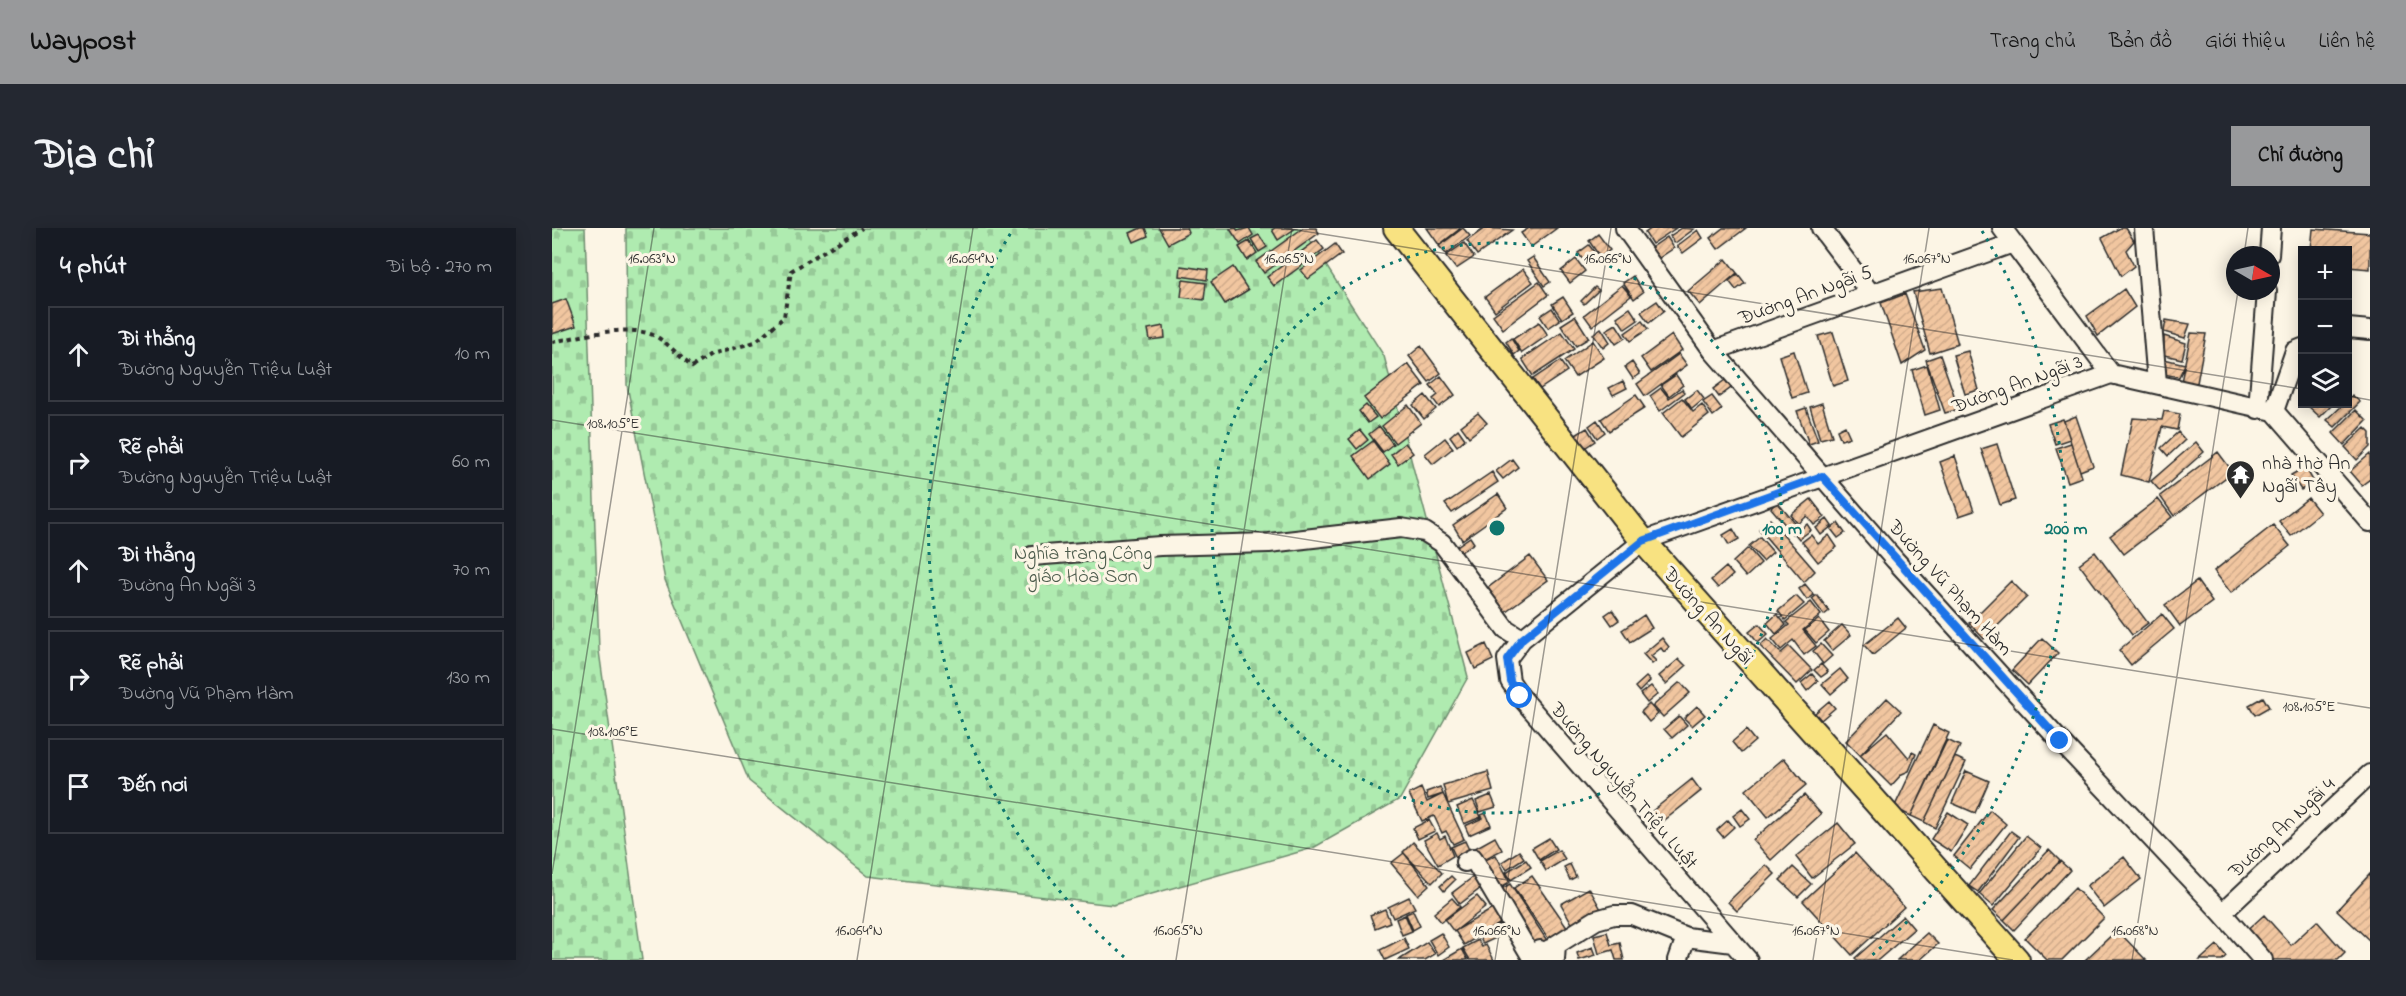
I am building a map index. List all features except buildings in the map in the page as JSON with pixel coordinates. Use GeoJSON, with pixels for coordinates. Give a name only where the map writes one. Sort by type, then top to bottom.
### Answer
{"type":"FeatureCollection","features":[{"type":"Feature","properties":{"kind":"main road","name":"Đường An Ngãi"},"geometry":{"type":"LineString","coordinates":[[1396,228],[1643,541],[2017,960]]}},
{"type":"Feature","properties":{"kind":"street","name":"Đường Vũ Phạm Hàm"},"geometry":{"type":"LineString","coordinates":[[1625,228],[1713,351],[2060,741],[2222,913],[2263,960]]}},
{"type":"Feature","properties":{"kind":"street"},"geometry":{"type":"LineString","coordinates":[[1821,228],[1871,294]]}},
{"type":"Feature","properties":{"kind":"street"},"geometry":{"type":"LineString","coordinates":[[2002,228],[2111,374]]}},
{"type":"Feature","properties":{"kind":"street"},"geometry":{"type":"LineString","coordinates":[[2144,228],[2157,383]]}},
{"type":"Feature","properties":{"kind":"street"},"geometry":{"type":"LineString","coordinates":[[2270,246],[2271,228]]}},
{"type":"Feature","properties":{"kind":"street","name":"Đường An Ngãi 5"},"geometry":{"type":"LineString","coordinates":[[1713,351],[2013,243]]}},
{"type":"Feature","properties":{"kind":"street"},"geometry":{"type":"LineString","coordinates":[[2266,300],[2266,410],[2370,522]]}},
{"type":"Feature","properties":{"kind":"street"},"geometry":{"type":"LineString","coordinates":[[2352,328],[2370,330]]}},
{"type":"Feature","properties":{"kind":"street"},"geometry":{"type":"LineString","coordinates":[[2266,410],[2295,351],[2298,350]]}},
{"type":"Feature","properties":{"kind":"street","name":"Đường An Ngãi 3"},"geometry":{"type":"LineString","coordinates":[[1643,541],[2111,374],[2266,410]]}},
{"type":"Feature","properties":{"kind":"street"},"geometry":{"type":"LineString","coordinates":[[1032,556],[1161,546],[1269,543],[1401,528],[1425,532],[1442,543],[1506,629],[1522,639]]}},
{"type":"Feature","properties":{"kind":"street","name":"Đường Nguyễn Triệu Luật"},"geometry":{"type":"LineString","coordinates":[[1643,541],[1522,639],[1507,659],[1510,681],[1520,696],[1748,960]]}},
{"type":"Feature","properties":{"kind":"street","name":"Đường An Ngãi 4"},"geometry":{"type":"LineString","coordinates":[[2222,913],[2370,774]]}},
{"type":"Feature","properties":{"kind":"street"},"geometry":{"type":"LineString","coordinates":[[1465,862],[1473,858],[1531,956],[1540,950],[1542,954],[1550,949],[1555,958]]}},
{"type":"Feature","properties":{"kind":"street"},"geometry":{"type":"LineString","coordinates":[[1555,958],[1556,945],[1596,920],[1614,915],[1632,915],[1686,936],[1733,943]]}},
{"type":"Feature","properties":{"kind":"street"},"geometry":{"type":"LineString","coordinates":[[1678,960],[1686,936]]}},
{"type":"Feature","properties":{"kind":"path"},"geometry":{"type":"LineString","coordinates":[[552,342],[604,332],[637,330],[656,337],[693,367],[711,355],[755,342],[784,317],[791,271],[862,228]]}},
{"type":"Feature","properties":{"kind":"green space"},"geometry":{"type":"Polygon","coordinates":[[[552,228],[585,228],[599,651],[642,960],[552,960],[552,228]]]}},
{"type":"Feature","properties":{"kind":"green space","name":"Nghĩa trang Công giáo Hòa Sơn"},"geometry":{"type":"Polygon","coordinates":[[[626,228],[1302,228],[1384,356],[1468,677],[1400,799],[1313,848],[1113,905],[868,876],[749,781],[665,580],[627,385],[626,228]]]}},
{"type":"Feature","properties":{"kind":"place","name":"nhà thờ An Ngãi Tây"},"geometry":{"type":"Point","coordinates":[2241,500]}},
{"type":"Feature","properties":{"kind":"route"},"geometry":{"type":"LineString","coordinates":[[1520,696],[1510,681],[1507,659],[1522,639],[1643,541],[1822,476],[1895,560],[2060,741]]}}]}
